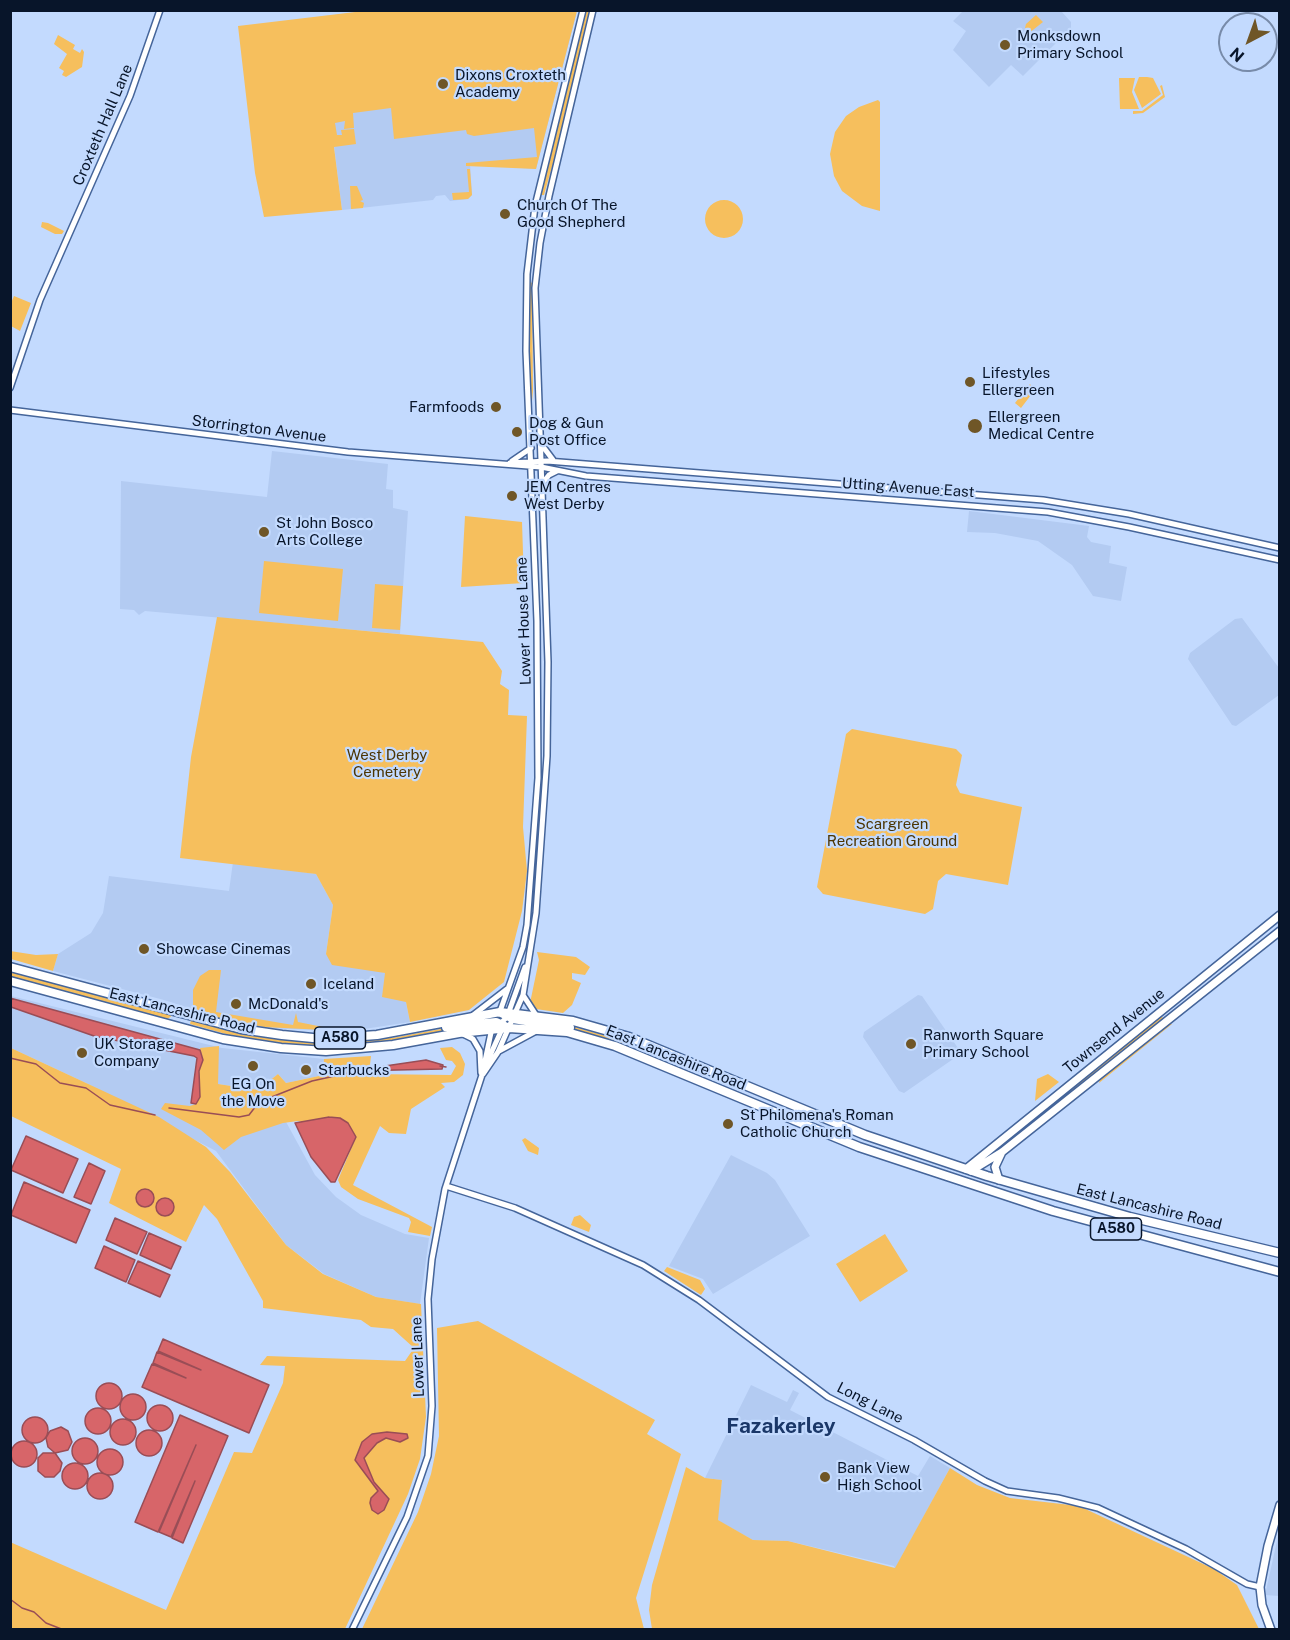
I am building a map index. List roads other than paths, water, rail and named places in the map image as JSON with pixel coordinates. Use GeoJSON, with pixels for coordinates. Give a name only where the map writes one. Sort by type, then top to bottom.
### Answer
{"type":"FeatureCollection","features":[{"type":"Feature","properties":{"kind":"highway","name":"East Lancashire Road"},"geometry":{"type":"LineString","coordinates":[[10,967],[241,1029],[323,1039],[377,1035],[470,1017],[505,1021],[538,1030],[567,1032],[592,1039],[859,1147],[1126,1232],[1280,1272]]}},
{"type":"Feature","properties":{"kind":"highway","name":"East Lancashire Road"},"geometry":{"type":"LineString","coordinates":[[10,981],[223,1039],[281,1048],[337,1050],[393,1045],[459,1033],[536,1015],[591,1025],[626,1036],[865,1135],[968,1171],[1130,1217],[1280,1253]]}},
{"type":"Feature","properties":{"kind":"highway"},"geometry":{"type":"LineString","coordinates":[[377,1035],[396,1036],[447,1026],[505,1021],[572,1029],[592,1039]]}},
{"type":"Feature","properties":{"kind":"highway"},"geometry":{"type":"LineString","coordinates":[[955,1179],[968,1171],[974,1185]]}},
{"type":"Feature","properties":{"kind":"main road","name":"Townsend Avenue"},"geometry":{"type":"LineString","coordinates":[[968,1171],[1280,915]]}},
{"type":"Feature","properties":{"kind":"main road","name":"Townsend Avenue"},"geometry":{"type":"LineString","coordinates":[[968,1171],[1002,1152],[1280,931]]}},
{"type":"Feature","properties":{"kind":"main road"},"geometry":{"type":"LineString","coordinates":[[999,1180],[995,1167],[1002,1152]]}},
{"type":"Feature","properties":{"kind":"main road"},"geometry":{"type":"LineString","coordinates":[[1271,1629],[1262,1605],[1260,1587],[1268,1546],[1280,1505]]}},
{"type":"Feature","properties":{"kind":"street","name":"Croxteth Hall Lane"},"geometry":{"type":"LineString","coordinates":[[10,388],[33,317],[130,96],[160,10]]}},
{"type":"Feature","properties":{"kind":"street","name":"Lower House Lane"},"geometry":{"type":"LineString","coordinates":[[505,1021],[510,986],[523,947],[531,902],[538,778],[538,663],[531,448],[525,351],[526,278],[535,206],[583,10]]}},
{"type":"Feature","properties":{"kind":"street","name":"Lower House Lane"},"geometry":{"type":"LineString","coordinates":[[505,1021],[523,995],[531,950],[540,878],[548,721],[535,308],[537,264],[544,221],[593,10]]}},
{"type":"Feature","properties":{"kind":"street","name":"Storrington Avenue"},"geometry":{"type":"LineString","coordinates":[[10,410],[348,452],[531,464]]}},
{"type":"Feature","properties":{"kind":"street"},"geometry":{"type":"LineString","coordinates":[[539,440],[543,450],[556,462]]}},
{"type":"Feature","properties":{"kind":"street"},"geometry":{"type":"LineString","coordinates":[[505,464],[522,457],[531,448]]}},
{"type":"Feature","properties":{"kind":"street","name":"Utting Avenue East"},"geometry":{"type":"LineString","coordinates":[[531,464],[556,462],[1043,500],[1129,514],[1280,548]]}},
{"type":"Feature","properties":{"kind":"street","name":"Utting Avenue East"},"geometry":{"type":"LineString","coordinates":[[540,464],[557,471],[619,479],[1048,512],[1280,560]]}},
{"type":"Feature","properties":{"kind":"street"},"geometry":{"type":"LineString","coordinates":[[541,485],[549,475],[557,471]]}},
{"type":"Feature","properties":{"kind":"street"},"geometry":{"type":"LineString","coordinates":[[482,1075],[531,950]]}},
{"type":"Feature","properties":{"kind":"street"},"geometry":{"type":"LineString","coordinates":[[470,1017],[510,986]]}},
{"type":"Feature","properties":{"kind":"street"},"geometry":{"type":"LineString","coordinates":[[523,995],[536,1015]]}},
{"type":"Feature","properties":{"kind":"street","name":"Lower Lane"},"geometry":{"type":"LineString","coordinates":[[482,1075],[498,1052],[505,1021]]}},
{"type":"Feature","properties":{"kind":"street","name":"Lower Lane"},"geometry":{"type":"LineString","coordinates":[[352,1629],[414,1500],[428,1456],[432,1406],[428,1299],[432,1259],[446,1186],[482,1075],[505,1021]]}},
{"type":"Feature","properties":{"kind":"street"},"geometry":{"type":"LineString","coordinates":[[498,1052],[538,1030]]}},
{"type":"Feature","properties":{"kind":"street"},"geometry":{"type":"LineString","coordinates":[[459,1033],[476,1042],[480,1051],[478,1064],[482,1075]]}},
{"type":"Feature","properties":{"kind":"street","name":"Long Lane"},"geometry":{"type":"LineString","coordinates":[[446,1186],[515,1208],[643,1265],[699,1300],[828,1397],[914,1440],[985,1481],[1014,1493],[1058,1498],[1098,1509],[1186,1549],[1247,1584],[1260,1587]]}},
{"type":"Feature","properties":{"kind":"waterway"},"geometry":{"type":"LineString","coordinates":[[10,1058],[36,1064],[60,1083],[86,1088],[110,1105],[155,1115]]}},
{"type":"Feature","properties":{"kind":"waterway"},"geometry":{"type":"LineString","coordinates":[[440,1066],[446,1067]]}},
{"type":"Feature","properties":{"kind":"waterway"},"geometry":{"type":"LineString","coordinates":[[169,1108],[239,1117],[249,1115],[259,1102],[312,1081],[362,1070]]}},
{"type":"Feature","properties":{"kind":"waterway"},"geometry":{"type":"LineString","coordinates":[[10,1599],[22,1608],[34,1612],[46,1623],[64,1630]]}},
{"type":"Feature","properties":{"kind":"place","name":"Monksdown Primary School"},"geometry":{"type":"Point","coordinates":[1005,45]}},
{"type":"Feature","properties":{"kind":"place","name":"Dixons Croxteth Academy"},"geometry":{"type":"Point","coordinates":[443,84]}},
{"type":"Feature","properties":{"kind":"place","name":"Church Of The Good Shepherd"},"geometry":{"type":"Point","coordinates":[505,214]}},
{"type":"Feature","properties":{"kind":"place","name":"Lifestyles Ellergreen"},"geometry":{"type":"Point","coordinates":[970,382]}},
{"type":"Feature","properties":{"kind":"place","name":"Farmfoods"},"geometry":{"type":"Point","coordinates":[496,407]}},
{"type":"Feature","properties":{"kind":"place","name":"Ellergreen Medical Centre"},"geometry":{"type":"Point","coordinates":[975,426]}},
{"type":"Feature","properties":{"kind":"place","name":"Dog & Gun Post Office"},"geometry":{"type":"Point","coordinates":[517,432]}},
{"type":"Feature","properties":{"kind":"place","name":"JEM Centres West Derby"},"geometry":{"type":"Point","coordinates":[512,496]}},
{"type":"Feature","properties":{"kind":"place","name":"St John Bosco Arts College"},"geometry":{"type":"Point","coordinates":[264,532]}},
{"type":"Feature","properties":{"kind":"place","name":"Showcase Cinemas"},"geometry":{"type":"Point","coordinates":[144,949]}},
{"type":"Feature","properties":{"kind":"place","name":"Iceland"},"geometry":{"type":"Point","coordinates":[311,984]}},
{"type":"Feature","properties":{"kind":"place","name":"McDonald's"},"geometry":{"type":"Point","coordinates":[236,1004]}},
{"type":"Feature","properties":{"kind":"place","name":"Ranworth Square Primary School"},"geometry":{"type":"Point","coordinates":[911,1044]}},
{"type":"Feature","properties":{"kind":"place","name":"UK Storage Company"},"geometry":{"type":"Point","coordinates":[82,1053]}},
{"type":"Feature","properties":{"kind":"place","name":"EG On the Move"},"geometry":{"type":"Point","coordinates":[253,1066]}},
{"type":"Feature","properties":{"kind":"place","name":"Starbucks"},"geometry":{"type":"Point","coordinates":[306,1070]}},
{"type":"Feature","properties":{"kind":"place","name":"St Philomena's Roman Catholic Church"},"geometry":{"type":"Point","coordinates":[728,1124]}},
{"type":"Feature","properties":{"kind":"place","name":"Bank View High School"},"geometry":{"type":"Point","coordinates":[825,1477]}},
{"type":"Feature","properties":{"kind":"district","name":"Fazakerley"},"geometry":{"type":"Point","coordinates":[781,1427]}},
{"type":"Feature","properties":{"kind":"park label","name":"West Derby Cemetery"},"geometry":{"type":"Point","coordinates":[387,764]}},
{"type":"Feature","properties":{"kind":"park label","name":"Scargreen Recreation Ground"},"geometry":{"type":"Point","coordinates":[892,832]}}]}
